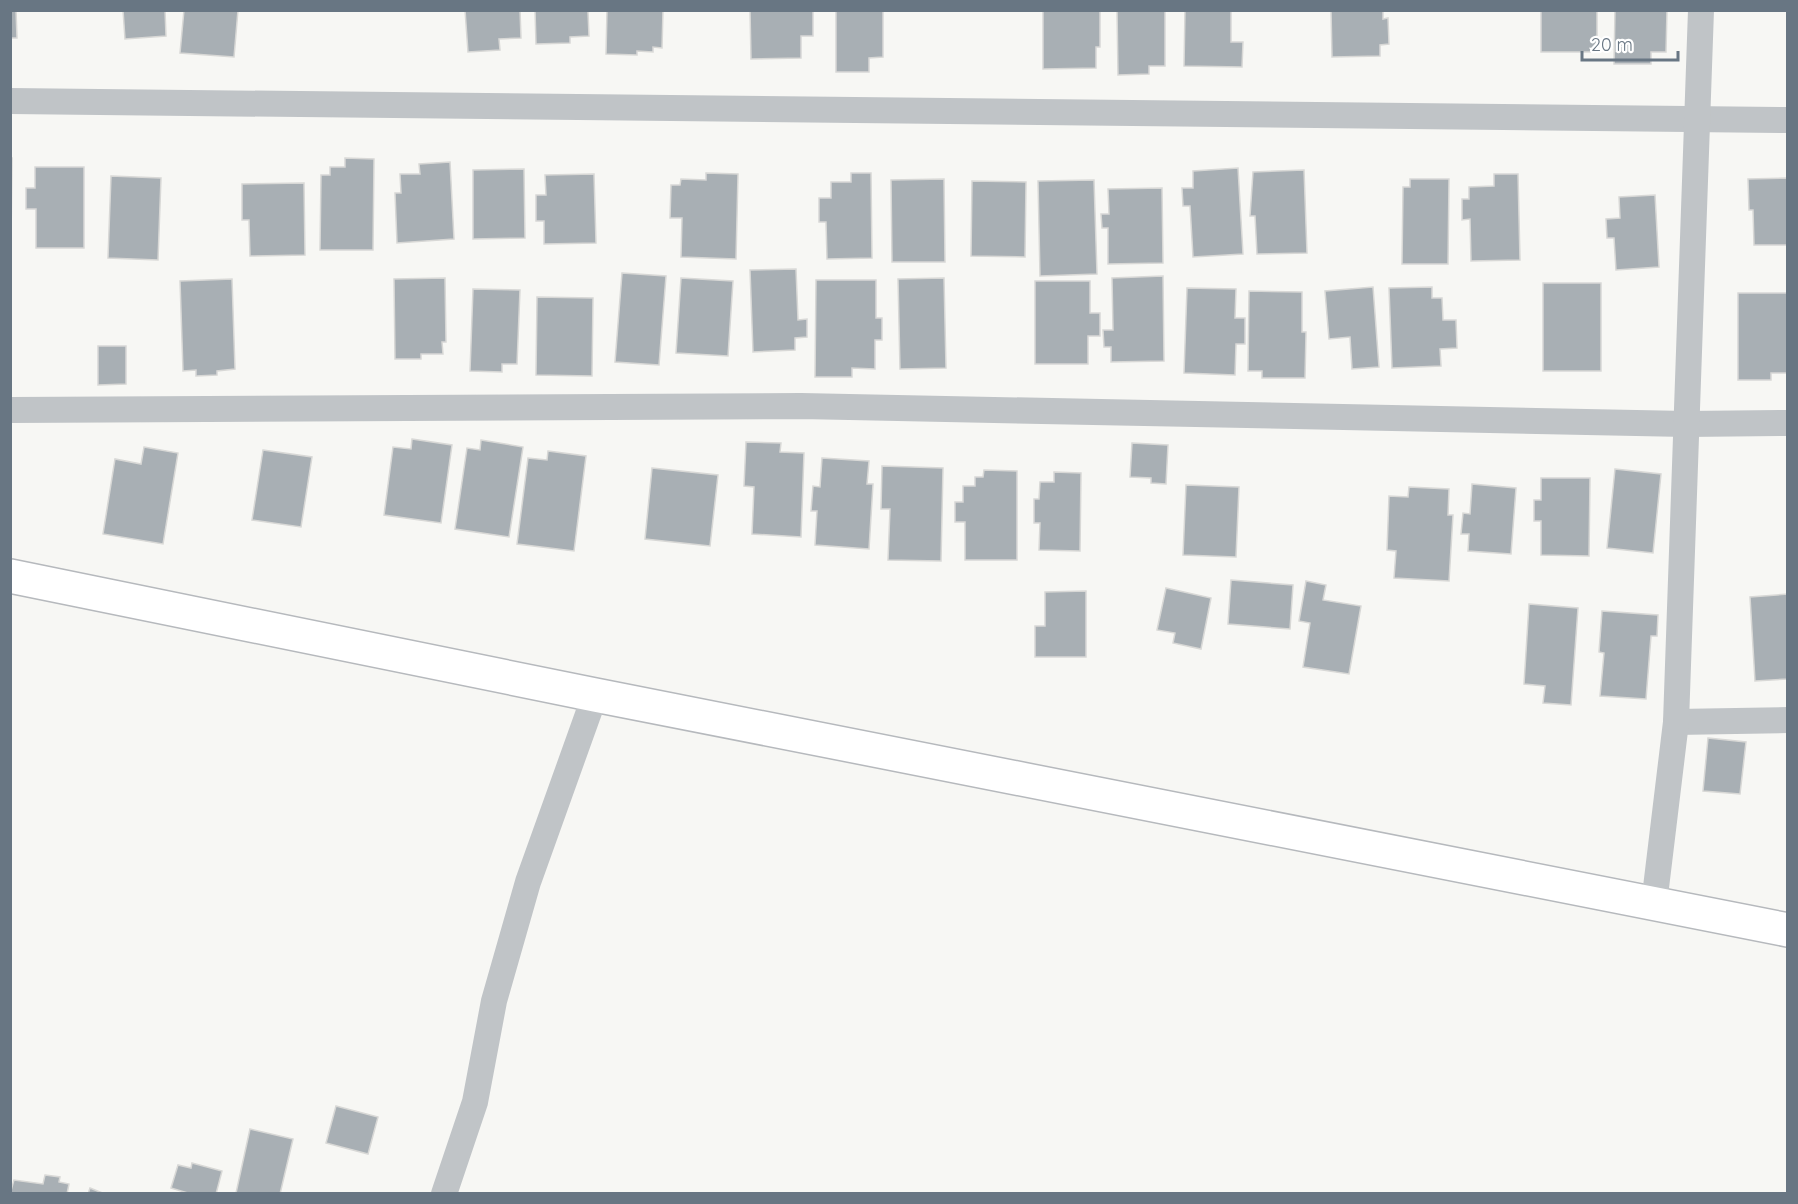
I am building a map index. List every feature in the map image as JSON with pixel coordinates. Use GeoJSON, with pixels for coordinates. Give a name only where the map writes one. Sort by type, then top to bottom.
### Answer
{"type":"FeatureCollection","features":[{"type":"Feature","properties":{"kind":"main road"},"geometry":{"type":"LineString","coordinates":[[10,576],[595,695],[1788,930]]}},
{"type":"Feature","properties":{"kind":"street"},"geometry":{"type":"LineString","coordinates":[[1654,904],[1676,722],[1701,10]]}},
{"type":"Feature","properties":{"kind":"street"},"geometry":{"type":"LineString","coordinates":[[10,101],[1788,120]]}},
{"type":"Feature","properties":{"kind":"street"},"geometry":{"type":"LineString","coordinates":[[10,410],[801,406],[1686,424],[1788,423]]}},
{"type":"Feature","properties":{"kind":"street"},"geometry":{"type":"LineString","coordinates":[[444,1194],[476,1102],[494,1001],[528,882],[595,695]]}},
{"type":"Feature","properties":{"kind":"street"},"geometry":{"type":"LineString","coordinates":[[1676,722],[1788,720]]}},
{"type":"Feature","properties":{"kind":"building"},"geometry":{"type":"Polygon","coordinates":[[[10,10],[16,10],[17,38],[10,38],[10,10]]]}},
{"type":"Feature","properties":{"kind":"building"},"geometry":{"type":"Polygon","coordinates":[[[123,10],[165,10],[166,36],[125,39],[123,10]]]}},
{"type":"Feature","properties":{"kind":"building"},"geometry":{"type":"Polygon","coordinates":[[[184,10],[238,10],[234,57],[180,53],[184,10]]]}},
{"type":"Feature","properties":{"kind":"building"},"geometry":{"type":"Polygon","coordinates":[[[465,10],[520,10],[521,38],[499,39],[500,50],[468,52],[465,10]]]}},
{"type":"Feature","properties":{"kind":"building"},"geometry":{"type":"Polygon","coordinates":[[[535,10],[592,10],[588,12],[589,36],[570,37],[570,43],[536,44],[535,10]]]}},
{"type":"Feature","properties":{"kind":"building"},"geometry":{"type":"Polygon","coordinates":[[[607,10],[663,10],[662,48],[653,47],[653,52],[637,51],[637,55],[606,54],[607,10]]]}},
{"type":"Feature","properties":{"kind":"building"},"geometry":{"type":"Polygon","coordinates":[[[750,10],[813,10],[813,36],[801,36],[801,58],[751,59],[750,10]]]}},
{"type":"Feature","properties":{"kind":"building"},"geometry":{"type":"Polygon","coordinates":[[[836,10],[883,10],[883,57],[869,58],[869,72],[836,72],[836,10]]]}},
{"type":"Feature","properties":{"kind":"building"},"geometry":{"type":"Polygon","coordinates":[[[1043,10],[1100,11],[1100,47],[1096,47],[1096,68],[1043,69],[1043,10]]]}},
{"type":"Feature","properties":{"kind":"building"},"geometry":{"type":"Polygon","coordinates":[[[1117,10],[1165,10],[1165,66],[1149,66],[1149,74],[1118,75],[1117,10]]]}},
{"type":"Feature","properties":{"kind":"building"},"geometry":{"type":"Polygon","coordinates":[[[1185,10],[1231,10],[1231,42],[1243,42],[1242,67],[1184,66],[1185,10]]]}},
{"type":"Feature","properties":{"kind":"building"},"geometry":{"type":"Polygon","coordinates":[[[1331,10],[1383,10],[1383,19],[1388,18],[1389,44],[1380,45],[1380,56],[1332,57],[1331,10]]]}},
{"type":"Feature","properties":{"kind":"building"},"geometry":{"type":"Polygon","coordinates":[[[1541,10],[1597,10],[1597,52],[1541,52],[1541,10]]]}},
{"type":"Feature","properties":{"kind":"building"},"geometry":{"type":"Polygon","coordinates":[[[1615,10],[1667,10],[1666,52],[1651,52],[1651,64],[1614,64],[1615,10]]]}},
{"type":"Feature","properties":{"kind":"building"},"geometry":{"type":"Polygon","coordinates":[[[10,158],[12,158],[11,242],[10,242],[10,158]]]}},
{"type":"Feature","properties":{"kind":"building"},"geometry":{"type":"Polygon","coordinates":[[[345,158],[374,159],[373,250],[320,250],[321,175],[330,175],[330,167],[345,167],[345,158]]]}},
{"type":"Feature","properties":{"kind":"building"},"geometry":{"type":"Polygon","coordinates":[[[450,162],[454,239],[397,243],[395,193],[401,193],[400,174],[420,174],[419,164],[450,162]]]}},
{"type":"Feature","properties":{"kind":"building"},"geometry":{"type":"Polygon","coordinates":[[[35,167],[84,167],[84,248],[36,248],[36,209],[26,209],[26,188],[35,188],[35,167]]]}},
{"type":"Feature","properties":{"kind":"building"},"geometry":{"type":"Polygon","coordinates":[[[1238,168],[1243,254],[1193,257],[1190,206],[1183,206],[1182,188],[1193,188],[1193,171],[1238,168]]]}},
{"type":"Feature","properties":{"kind":"building"},"geometry":{"type":"Polygon","coordinates":[[[524,169],[525,238],[473,239],[473,170],[524,169]]]}},
{"type":"Feature","properties":{"kind":"building"},"geometry":{"type":"Polygon","coordinates":[[[1304,170],[1307,253],[1257,254],[1255,216],[1250,216],[1253,172],[1304,170]]]}},
{"type":"Feature","properties":{"kind":"building"},"geometry":{"type":"Polygon","coordinates":[[[706,173],[738,174],[736,259],[681,257],[682,218],[670,218],[671,185],[680,185],[681,179],[706,180],[706,173]]]}},
{"type":"Feature","properties":{"kind":"building"},"geometry":{"type":"Polygon","coordinates":[[[851,173],[871,173],[872,258],[827,259],[826,222],[819,222],[819,198],[831,198],[831,182],[851,182],[851,173]]]}},
{"type":"Feature","properties":{"kind":"building"},"geometry":{"type":"Polygon","coordinates":[[[594,174],[596,243],[544,244],[544,221],[536,221],[536,195],[546,195],[545,175],[594,174]]]}},
{"type":"Feature","properties":{"kind":"building"},"geometry":{"type":"Polygon","coordinates":[[[1494,174],[1518,174],[1520,260],[1471,261],[1470,219],[1462,220],[1462,199],[1469,199],[1469,187],[1494,186],[1494,174]]]}},
{"type":"Feature","properties":{"kind":"building"},"geometry":{"type":"Polygon","coordinates":[[[111,176],[161,178],[158,260],[108,258],[111,176]]]}},
{"type":"Feature","properties":{"kind":"building"},"geometry":{"type":"Polygon","coordinates":[[[1788,178],[1788,245],[1754,245],[1753,210],[1749,210],[1748,179],[1788,178]]]}},
{"type":"Feature","properties":{"kind":"building"},"geometry":{"type":"Polygon","coordinates":[[[944,179],[945,262],[892,262],[891,180],[944,179]]]}},
{"type":"Feature","properties":{"kind":"building"},"geometry":{"type":"Polygon","coordinates":[[[1410,179],[1449,179],[1448,264],[1402,264],[1403,187],[1410,187],[1410,179]]]}},
{"type":"Feature","properties":{"kind":"building"},"geometry":{"type":"Polygon","coordinates":[[[1094,180],[1097,274],[1040,276],[1038,181],[1094,180]]]}},
{"type":"Feature","properties":{"kind":"building"},"geometry":{"type":"Polygon","coordinates":[[[972,181],[1026,182],[1025,257],[971,256],[972,181]]]}},
{"type":"Feature","properties":{"kind":"building"},"geometry":{"type":"Polygon","coordinates":[[[304,183],[305,255],[250,256],[249,220],[242,220],[242,184],[304,183]]]}},
{"type":"Feature","properties":{"kind":"building"},"geometry":{"type":"Polygon","coordinates":[[[1162,188],[1163,263],[1108,264],[1108,228],[1102,228],[1101,214],[1109,214],[1108,189],[1162,188]]]}},
{"type":"Feature","properties":{"kind":"building"},"geometry":{"type":"Polygon","coordinates":[[[1655,195],[1659,267],[1616,270],[1614,238],[1607,238],[1606,219],[1620,218],[1619,197],[1655,195]]]}},
{"type":"Feature","properties":{"kind":"building"},"geometry":{"type":"Polygon","coordinates":[[[796,269],[798,320],[807,319],[807,337],[795,338],[795,350],[753,352],[750,270],[796,269]]]}},
{"type":"Feature","properties":{"kind":"building"},"geometry":{"type":"Polygon","coordinates":[[[622,273],[666,276],[659,365],[615,362],[622,273]]]}},
{"type":"Feature","properties":{"kind":"building"},"geometry":{"type":"Polygon","coordinates":[[[1163,276],[1164,361],[1111,362],[1111,347],[1104,347],[1103,330],[1113,330],[1112,278],[1163,276]]]}},
{"type":"Feature","properties":{"kind":"building"},"geometry":{"type":"Polygon","coordinates":[[[445,278],[446,342],[442,342],[443,354],[421,354],[421,359],[395,359],[394,279],[445,278]]]}},
{"type":"Feature","properties":{"kind":"building"},"geometry":{"type":"Polygon","coordinates":[[[681,278],[733,281],[728,356],[676,353],[681,278]]]}},
{"type":"Feature","properties":{"kind":"building"},"geometry":{"type":"Polygon","coordinates":[[[944,278],[946,368],[900,369],[898,279],[944,278]]]}},
{"type":"Feature","properties":{"kind":"building"},"geometry":{"type":"Polygon","coordinates":[[[232,279],[235,369],[217,371],[217,375],[196,376],[196,370],[183,371],[180,281],[232,279]]]}},
{"type":"Feature","properties":{"kind":"building"},"geometry":{"type":"Polygon","coordinates":[[[816,280],[876,280],[876,318],[882,318],[882,340],[875,340],[875,369],[852,368],[852,377],[815,377],[816,280]]]}},
{"type":"Feature","properties":{"kind":"building"},"geometry":{"type":"Polygon","coordinates":[[[1035,281],[1090,281],[1090,313],[1100,313],[1100,336],[1088,336],[1088,364],[1035,364],[1035,281]]]}},
{"type":"Feature","properties":{"kind":"building"},"geometry":{"type":"Polygon","coordinates":[[[1543,283],[1601,283],[1601,371],[1543,371],[1543,283]]]}},
{"type":"Feature","properties":{"kind":"building"},"geometry":{"type":"Polygon","coordinates":[[[1373,287],[1379,367],[1352,369],[1350,337],[1329,339],[1325,291],[1373,287]]]}},
{"type":"Feature","properties":{"kind":"building"},"geometry":{"type":"Polygon","coordinates":[[[1432,287],[1432,298],[1442,298],[1443,320],[1456,320],[1457,348],[1440,349],[1441,366],[1392,368],[1389,288],[1432,287]]]}},
{"type":"Feature","properties":{"kind":"building"},"geometry":{"type":"Polygon","coordinates":[[[1187,288],[1236,289],[1235,318],[1245,318],[1245,344],[1236,344],[1235,375],[1184,373],[1187,288]]]}},
{"type":"Feature","properties":{"kind":"building"},"geometry":{"type":"Polygon","coordinates":[[[473,289],[520,290],[517,364],[502,364],[502,372],[470,371],[473,289]]]}},
{"type":"Feature","properties":{"kind":"building"},"geometry":{"type":"Polygon","coordinates":[[[1249,291],[1302,292],[1302,332],[1306,332],[1305,378],[1262,378],[1262,371],[1248,371],[1249,291]]]}},
{"type":"Feature","properties":{"kind":"building"},"geometry":{"type":"Polygon","coordinates":[[[1738,293],[1788,293],[1788,373],[1771,373],[1771,380],[1738,380],[1738,293]]]}},
{"type":"Feature","properties":{"kind":"building"},"geometry":{"type":"Polygon","coordinates":[[[537,297],[593,298],[592,376],[536,375],[537,297]]]}},
{"type":"Feature","properties":{"kind":"building"},"geometry":{"type":"Polygon","coordinates":[[[98,346],[126,346],[126,384],[98,385],[98,346]]]}},
{"type":"Feature","properties":{"kind":"building"},"geometry":{"type":"Polygon","coordinates":[[[412,439],[452,445],[441,523],[384,515],[393,447],[411,449],[412,439]]]}},
{"type":"Feature","properties":{"kind":"building"},"geometry":{"type":"Polygon","coordinates":[[[481,440],[523,447],[509,537],[455,529],[467,448],[480,450],[481,440]]]}},
{"type":"Feature","properties":{"kind":"building"},"geometry":{"type":"Polygon","coordinates":[[[746,442],[781,443],[780,452],[804,453],[801,537],[752,534],[754,487],[744,486],[746,442]]]}},
{"type":"Feature","properties":{"kind":"building"},"geometry":{"type":"Polygon","coordinates":[[[1132,443],[1168,445],[1166,484],[1151,483],[1151,478],[1130,477],[1132,443]]]}},
{"type":"Feature","properties":{"kind":"building"},"geometry":{"type":"Polygon","coordinates":[[[144,447],[178,453],[163,544],[103,534],[115,459],[141,464],[144,447]]]}},
{"type":"Feature","properties":{"kind":"building"},"geometry":{"type":"Polygon","coordinates":[[[263,450],[312,457],[301,527],[252,520],[263,450]]]}},
{"type":"Feature","properties":{"kind":"building"},"geometry":{"type":"Polygon","coordinates":[[[548,451],[586,456],[574,551],[517,544],[528,458],[547,460],[548,451]]]}},
{"type":"Feature","properties":{"kind":"building"},"geometry":{"type":"Polygon","coordinates":[[[822,458],[869,461],[867,484],[873,484],[869,549],[815,545],[817,511],[811,511],[813,486],[820,487],[822,458]]]}},
{"type":"Feature","properties":{"kind":"building"},"geometry":{"type":"Polygon","coordinates":[[[882,466],[943,468],[941,561],[888,560],[890,509],[881,509],[882,466]]]}},
{"type":"Feature","properties":{"kind":"building"},"geometry":{"type":"Polygon","coordinates":[[[652,468],[718,475],[710,546],[645,539],[652,468]]]}},
{"type":"Feature","properties":{"kind":"building"},"geometry":{"type":"Polygon","coordinates":[[[1615,469],[1661,474],[1653,553],[1607,548],[1615,469]]]}},
{"type":"Feature","properties":{"kind":"building"},"geometry":{"type":"Polygon","coordinates":[[[984,470],[1017,471],[1017,560],[965,560],[965,522],[955,522],[955,502],[963,502],[963,486],[975,486],[975,477],[983,477],[984,470]]]}},
{"type":"Feature","properties":{"kind":"building"},"geometry":{"type":"Polygon","coordinates":[[[1054,472],[1081,473],[1080,551],[1039,550],[1040,523],[1034,523],[1034,499],[1039,499],[1040,482],[1054,482],[1054,472]]]}},
{"type":"Feature","properties":{"kind":"building"},"geometry":{"type":"Polygon","coordinates":[[[1541,478],[1590,478],[1589,556],[1541,555],[1541,521],[1534,521],[1534,500],[1541,500],[1541,478]]]}},
{"type":"Feature","properties":{"kind":"building"},"geometry":{"type":"Polygon","coordinates":[[[1472,484],[1516,488],[1511,554],[1468,551],[1469,534],[1461,534],[1463,513],[1470,514],[1472,484]]]}},
{"type":"Feature","properties":{"kind":"building"},"geometry":{"type":"Polygon","coordinates":[[[1186,485],[1239,487],[1236,557],[1183,555],[1186,485]]]}},
{"type":"Feature","properties":{"kind":"building"},"geometry":{"type":"Polygon","coordinates":[[[1409,487],[1449,489],[1448,515],[1453,515],[1449,581],[1394,578],[1396,551],[1387,550],[1389,496],[1408,497],[1409,487]]]}},
{"type":"Feature","properties":{"kind":"building"},"geometry":{"type":"Polygon","coordinates":[[[1231,580],[1293,585],[1290,629],[1228,624],[1231,580]]]}},
{"type":"Feature","properties":{"kind":"building"},"geometry":{"type":"Polygon","coordinates":[[[1306,581],[1326,585],[1323,600],[1361,606],[1349,674],[1303,667],[1310,623],[1299,621],[1306,581]]]}},
{"type":"Feature","properties":{"kind":"building"},"geometry":{"type":"Polygon","coordinates":[[[1166,588],[1211,598],[1201,649],[1173,643],[1175,633],[1157,630],[1166,588]]]}},
{"type":"Feature","properties":{"kind":"building"},"geometry":{"type":"Polygon","coordinates":[[[1086,591],[1086,657],[1035,657],[1035,626],[1045,626],[1045,592],[1086,591]]]}},
{"type":"Feature","properties":{"kind":"building"},"geometry":{"type":"Polygon","coordinates":[[[1788,594],[1788,679],[1755,681],[1750,597],[1788,594]]]}},
{"type":"Feature","properties":{"kind":"building"},"geometry":{"type":"Polygon","coordinates":[[[1529,604],[1578,608],[1571,705],[1543,703],[1545,686],[1524,684],[1529,604]]]}},
{"type":"Feature","properties":{"kind":"building"},"geometry":{"type":"Polygon","coordinates":[[[1602,611],[1658,615],[1657,636],[1651,636],[1646,699],[1600,696],[1604,653],[1599,652],[1602,611]]]}},
{"type":"Feature","properties":{"kind":"building"},"geometry":{"type":"Polygon","coordinates":[[[1708,738],[1746,742],[1740,794],[1703,791],[1708,738]]]}},
{"type":"Feature","properties":{"kind":"building"},"geometry":{"type":"Polygon","coordinates":[[[336,1106],[378,1117],[368,1154],[326,1143],[336,1106]]]}},
{"type":"Feature","properties":{"kind":"building"},"geometry":{"type":"Polygon","coordinates":[[[250,1129],[293,1139],[280,1194],[236,1193],[250,1129]]]}},
{"type":"Feature","properties":{"kind":"building"},"geometry":{"type":"Polygon","coordinates":[[[192,1163],[222,1171],[216,1194],[191,1194],[171,1188],[178,1165],[191,1168],[192,1163]]]}},
{"type":"Feature","properties":{"kind":"building"},"geometry":{"type":"Polygon","coordinates":[[[45,1175],[60,1177],[59,1182],[69,1184],[67,1194],[10,1194],[14,1180],[43,1184],[45,1175]]]}},
{"type":"Feature","properties":{"kind":"building"},"geometry":{"type":"Polygon","coordinates":[[[90,1188],[105,1194],[88,1194],[90,1188]]]}}]}
